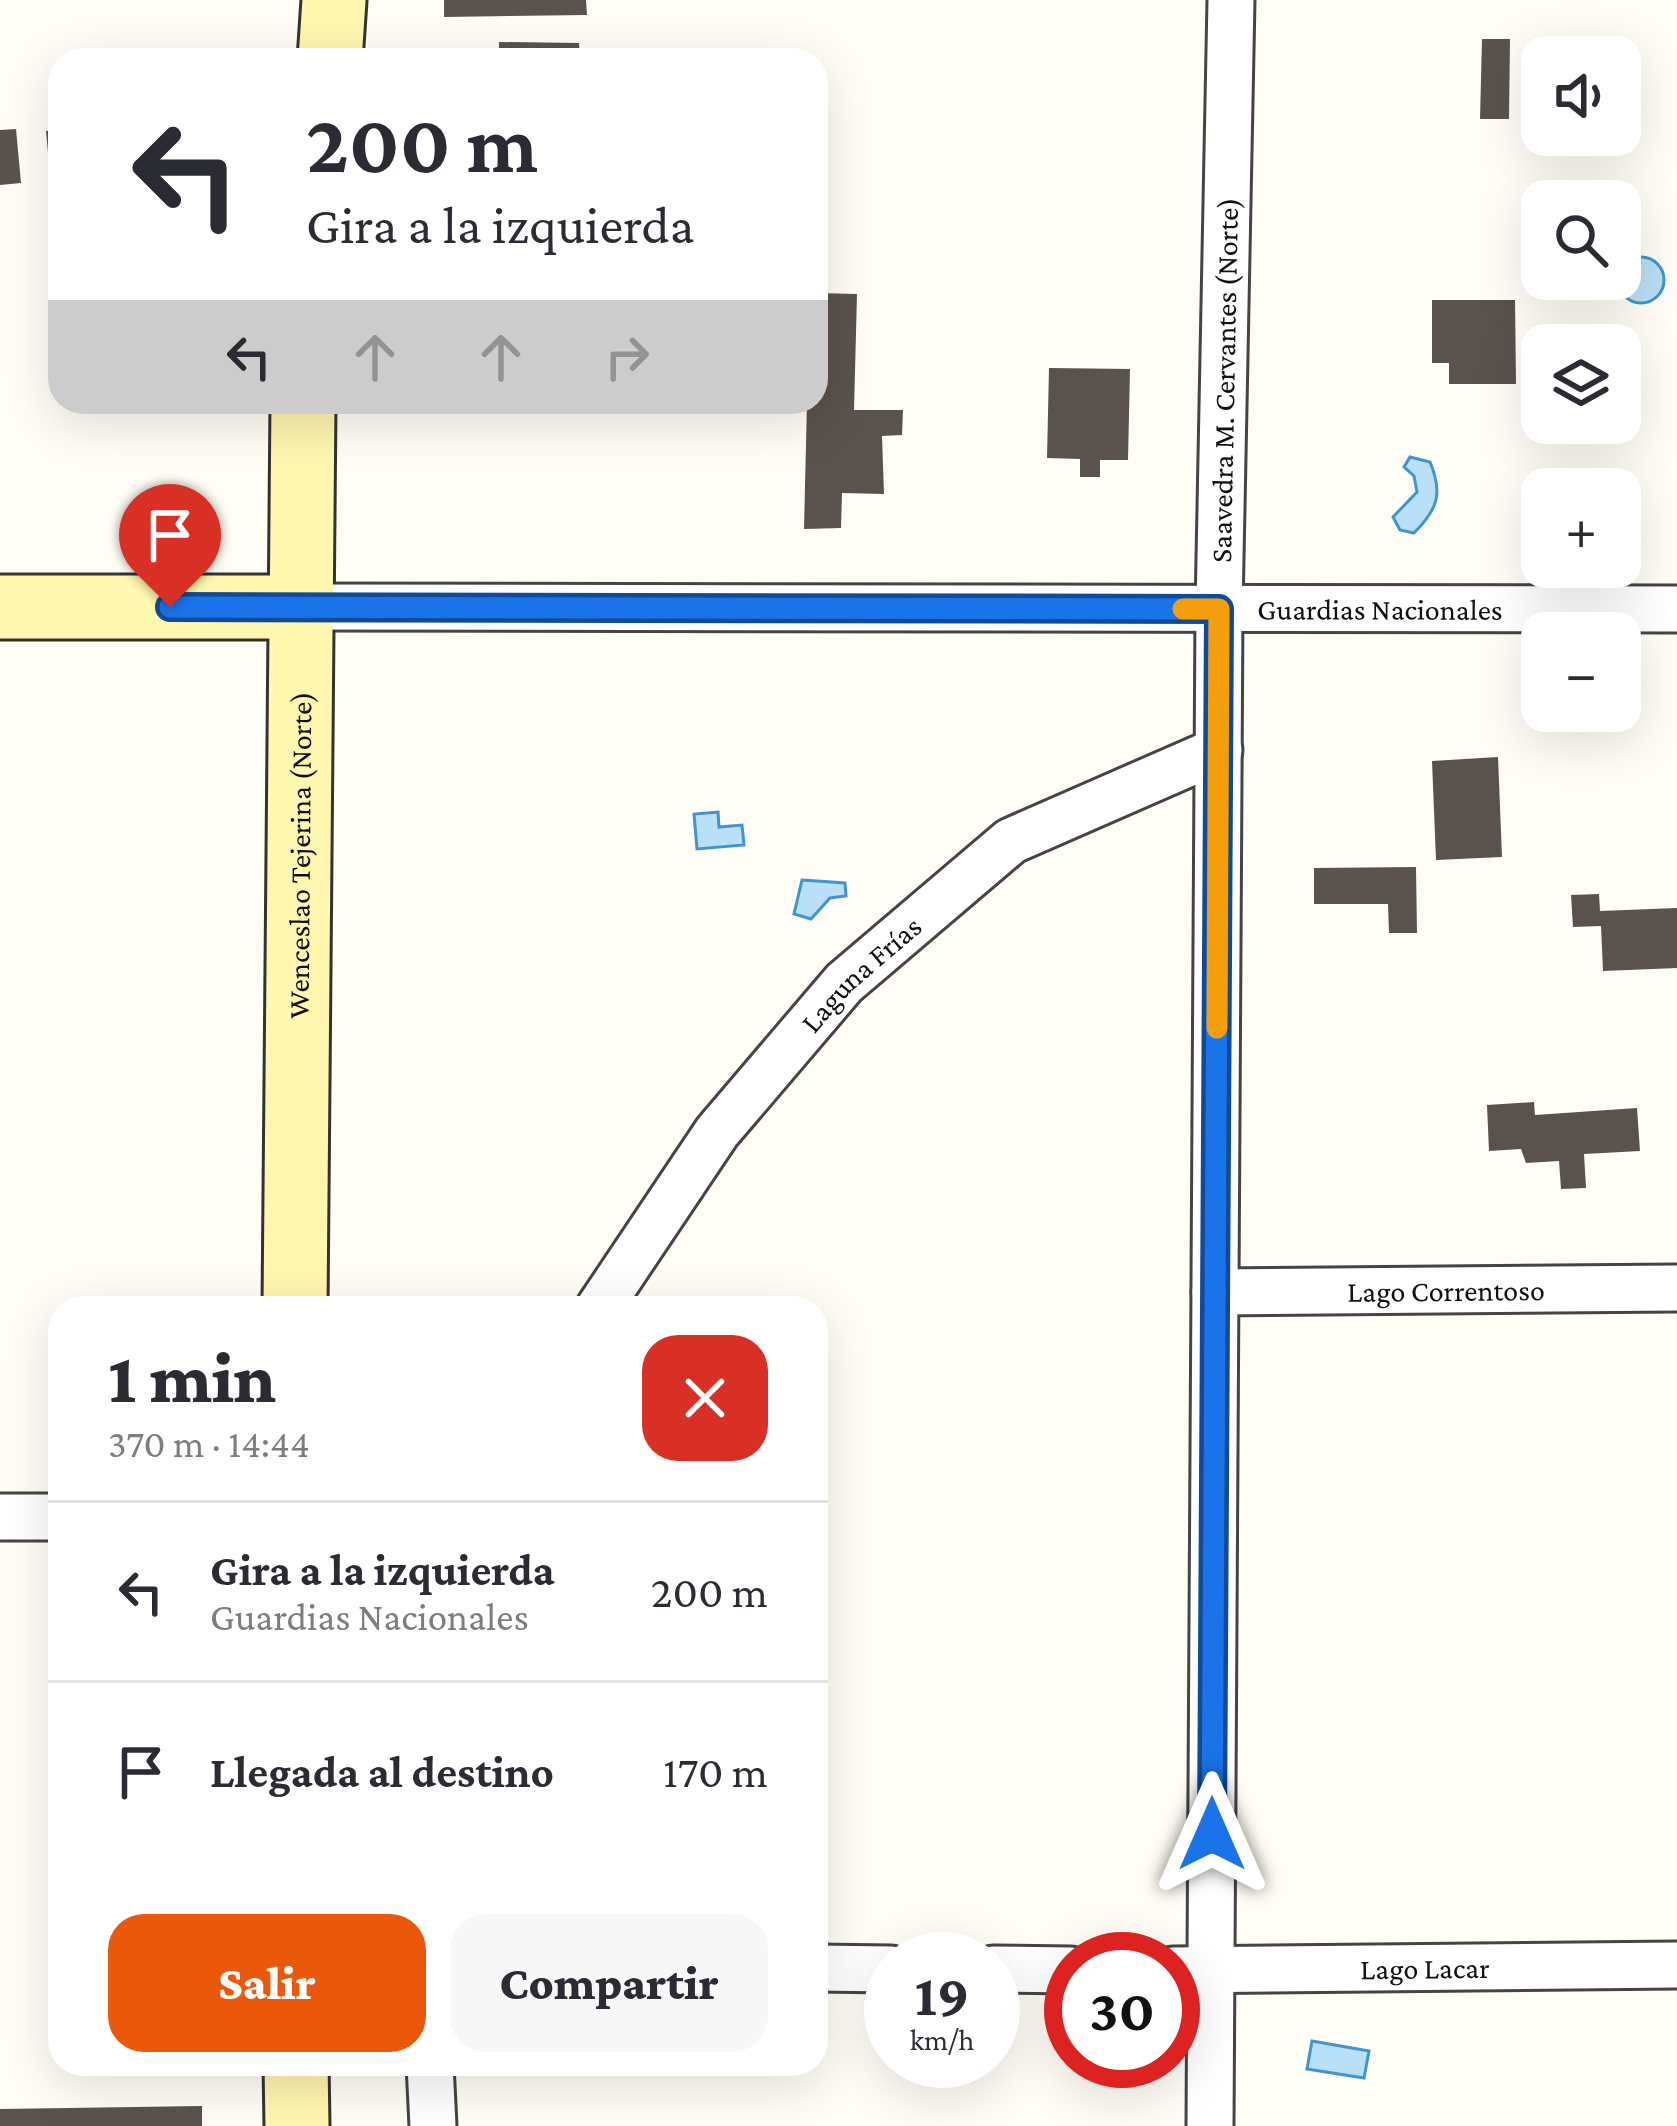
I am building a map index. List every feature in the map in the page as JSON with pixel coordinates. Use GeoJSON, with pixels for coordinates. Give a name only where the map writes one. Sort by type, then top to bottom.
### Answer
{"type":"FeatureCollection","features":[{"type":"Feature","properties":{"kind":"main road"},"geometry":{"type":"LineString","coordinates":[[331,48],[334,0]]}},
{"type":"Feature","properties":{"kind":"main road","name":"Wenceslao Tejerina (Norte)"},"geometry":{"type":"LineString","coordinates":[[295,1296],[297,608],[303,414]]}},
{"type":"Feature","properties":{"kind":"main road","name":"Guardias Nacionales"},"geometry":{"type":"LineString","coordinates":[[0,607],[297,608]]}},
{"type":"Feature","properties":{"kind":"main road"},"geometry":{"type":"LineString","coordinates":[[296,2076],[297,2126]]}},
{"type":"Feature","properties":{"kind":"street","name":"Saavedra M. Cervantes (Norte)"},"geometry":{"type":"LineString","coordinates":[[1193,1932],[1215,1292],[1219,609],[1231,0]]}},
{"type":"Feature","properties":{"kind":"street","name":"Guardias Nacionales"},"geometry":{"type":"LineString","coordinates":[[297,608],[1677,609]]}},
{"type":"Feature","properties":{"kind":"street","name":"Laguna Frías"},"geometry":{"type":"LineString","coordinates":[[606,1296],[717,1132],[844,983],[1012,841],[1219,750]]}},
{"type":"Feature","properties":{"kind":"street","name":"Lago Correntoso"},"geometry":{"type":"LineString","coordinates":[[1215,1292],[1677,1288]]}},
{"type":"Feature","properties":{"kind":"street"},"geometry":{"type":"LineString","coordinates":[[0,1517],[48,1517]]}},
{"type":"Feature","properties":{"kind":"street","name":"Lago Lacar"},"geometry":{"type":"LineString","coordinates":[[1200,1970],[1677,1965]]}},
{"type":"Feature","properties":{"kind":"street"},"geometry":{"type":"LineString","coordinates":[[828,1968],[864,1969]]}},
{"type":"Feature","properties":{"kind":"street","name":"Saavedra M. Cervantes (Norte)"},"geometry":{"type":"LineString","coordinates":[[1200,2039],[1210,2126]]}},
{"type":"Feature","properties":{"kind":"street"},"geometry":{"type":"LineString","coordinates":[[431,2076],[433,2126]]}},
{"type":"Feature","properties":{"kind":"water"},"geometry":{"type":"Polygon","coordinates":[[[1641,257],[1662,271],[1664,280],[1657,296],[1641,303],[1631,300],[1641,300],[1641,257]]]}},
{"type":"Feature","properties":{"kind":"water"},"geometry":{"type":"Polygon","coordinates":[[[1410,457],[1430,462],[1437,492],[1433,508],[1414,533],[1400,530],[1393,517],[1417,492],[1414,476],[1404,467],[1410,457]]]}},
{"type":"Feature","properties":{"kind":"water"},"geometry":{"type":"Polygon","coordinates":[[[718,812],[719,827],[742,825],[744,845],[697,849],[694,814],[718,812]]]}},
{"type":"Feature","properties":{"kind":"water"},"geometry":{"type":"Polygon","coordinates":[[[802,880],[845,883],[846,896],[830,898],[811,919],[794,914],[802,880]]]}},
{"type":"Feature","properties":{"kind":"water"},"geometry":{"type":"Polygon","coordinates":[[[1312,2041],[1369,2051],[1364,2078],[1307,2069],[1312,2041]]]}},
{"type":"Feature","properties":{"kind":"building"},"geometry":{"type":"Polygon","coordinates":[[[444,0],[586,0],[587,15],[444,17],[444,0]]]}},
{"type":"Feature","properties":{"kind":"building"},"geometry":{"type":"Polygon","coordinates":[[[1482,39],[1510,39],[1509,119],[1480,119],[1482,39]]]}},
{"type":"Feature","properties":{"kind":"building"},"geometry":{"type":"Polygon","coordinates":[[[499,42],[579,43],[579,48],[499,48],[499,42]]]}},
{"type":"Feature","properties":{"kind":"building"},"geometry":{"type":"Polygon","coordinates":[[[16,129],[21,183],[0,185],[0,130],[16,129]]]}},
{"type":"Feature","properties":{"kind":"building"},"geometry":{"type":"Polygon","coordinates":[[[828,293],[857,294],[854,410],[903,410],[902,435],[882,436],[884,494],[842,493],[841,528],[804,529],[807,414],[828,414],[828,293]]]}},
{"type":"Feature","properties":{"kind":"building"},"geometry":{"type":"Polygon","coordinates":[[[1432,300],[1515,300],[1516,384],[1449,384],[1449,363],[1432,363],[1432,300]]]}},
{"type":"Feature","properties":{"kind":"building"},"geometry":{"type":"Polygon","coordinates":[[[1049,368],[1130,369],[1128,460],[1100,460],[1100,477],[1080,477],[1080,459],[1047,458],[1049,368]]]}},
{"type":"Feature","properties":{"kind":"building"},"geometry":{"type":"Polygon","coordinates":[[[1498,757],[1502,857],[1436,860],[1432,761],[1498,757]]]}},
{"type":"Feature","properties":{"kind":"building"},"geometry":{"type":"Polygon","coordinates":[[[1416,867],[1417,933],[1389,933],[1388,904],[1314,904],[1314,868],[1416,867]]]}},
{"type":"Feature","properties":{"kind":"building"},"geometry":{"type":"Polygon","coordinates":[[[1599,894],[1600,911],[1677,908],[1677,968],[1603,971],[1601,926],[1573,927],[1571,895],[1599,894]]]}},
{"type":"Feature","properties":{"kind":"building"},"geometry":{"type":"Polygon","coordinates":[[[1534,1102],[1535,1115],[1637,1108],[1640,1151],[1584,1154],[1586,1188],[1561,1189],[1559,1161],[1526,1163],[1521,1149],[1489,1151],[1487,1105],[1534,1102]]]}},
{"type":"Feature","properties":{"kind":"building"},"geometry":{"type":"Polygon","coordinates":[[[202,2106],[202,2126],[0,2126],[0,2109],[202,2106]]]}},
{"type":"Feature","properties":{"kind":"slow traffic"},"geometry":{"type":"LineString","coordinates":[[1183,609],[1219,609],[1217,1028]]}},
{"type":"Feature","properties":{"kind":"route"},"geometry":{"type":"LineString","coordinates":[[170,607],[1219,609],[1212,1834]]}}]}
